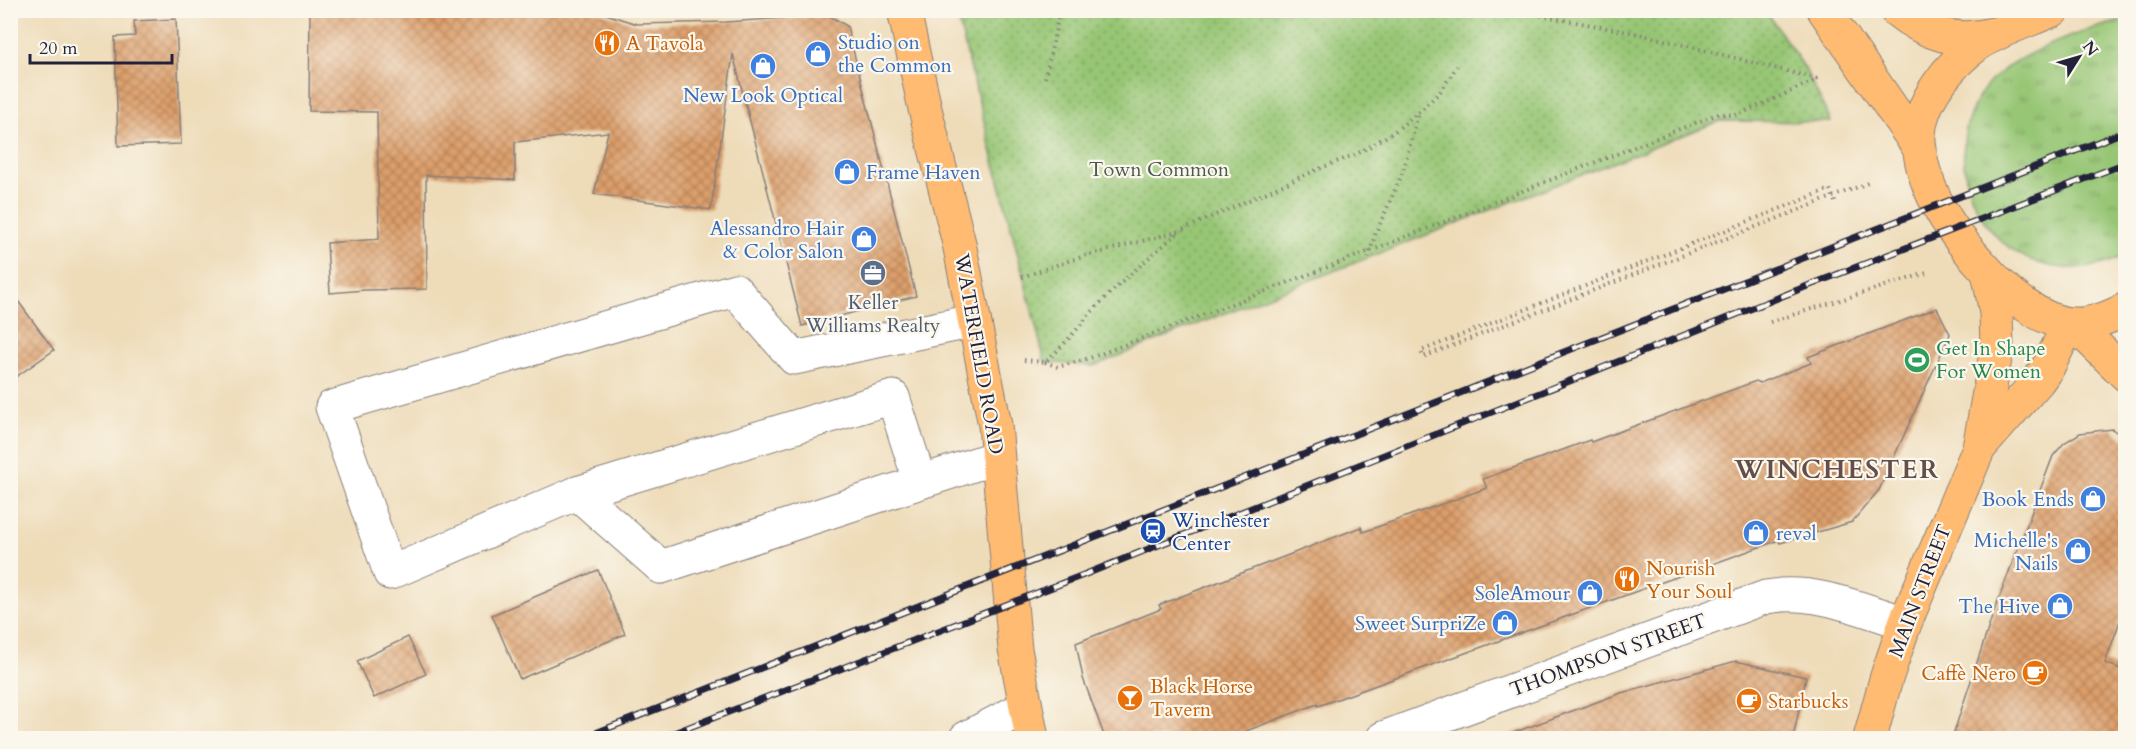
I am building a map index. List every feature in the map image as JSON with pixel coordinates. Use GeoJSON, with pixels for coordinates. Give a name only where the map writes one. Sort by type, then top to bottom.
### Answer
{"type":"FeatureCollection","features":[{"type":"Feature","properties":{"kind":"main road","name":"WATERFIELD ROAD"},"geometry":{"type":"LineString","coordinates":[[904,10],[925,110],[959,243],[995,425],[1015,649],[1024,707],[1032,738]]}},
{"type":"Feature","properties":{"kind":"main road"},"geometry":{"type":"LineString","coordinates":[[1824,10],[1920,149]]}},
{"type":"Feature","properties":{"kind":"main road"},"geometry":{"type":"LineString","coordinates":[[1896,10],[1922,29],[1935,35],[1966,39],[1998,32],[2053,10]]}},
{"type":"Feature","properties":{"kind":"main road"},"geometry":{"type":"LineString","coordinates":[[1998,32],[1965,55],[1943,78],[1926,109],[1919,135],[1920,149],[1929,181],[1945,216],[1970,253],[1988,272],[2021,301],[2053,319],[2072,324],[2100,320],[2126,309]]}},
{"type":"Feature","properties":{"kind":"main road","name":"MAIN STREET"},"geometry":{"type":"LineString","coordinates":[[1870,738],[1886,679],[1905,623],[1979,448],[1997,348],[1996,313],[1988,272]]}},
{"type":"Feature","properties":{"kind":"main road"},"geometry":{"type":"LineString","coordinates":[[2072,324],[2126,375]]}},
{"type":"Feature","properties":{"kind":"main road","name":"MAIN STREET"},"geometry":{"type":"LineString","coordinates":[[1979,448],[2038,381],[2072,324]]}},
{"type":"Feature","properties":{"kind":"street"},"geometry":{"type":"LineString","coordinates":[[920,482],[893,397],[577,493],[390,573],[332,407],[735,290],[794,358],[974,321]]}},
{"type":"Feature","properties":{"kind":"street"},"geometry":{"type":"LineString","coordinates":[[577,493],[661,567],[997,457]]}},
{"type":"Feature","properties":{"kind":"street","name":"THOMPSON STREET"},"geometry":{"type":"LineString","coordinates":[[1383,738],[1766,597],[1789,594],[1820,598],[1905,623]]}},
{"type":"Feature","properties":{"kind":"street"},"geometry":{"type":"LineString","coordinates":[[966,738],[1024,707]]}},
{"type":"Feature","properties":{"kind":"path"},"geometry":{"type":"LineString","coordinates":[[1045,78],[1060,10]]}},
{"type":"Feature","properties":{"kind":"path"},"geometry":{"type":"LineString","coordinates":[[982,356],[1045,362],[1058,367],[1090,358],[1718,114],[1738,116],[1818,79],[1644,35],[1523,12]]}},
{"type":"Feature","properties":{"kind":"path"},"geometry":{"type":"LineString","coordinates":[[1022,277],[1071,260],[1180,231],[1357,154],[1394,132],[1419,112],[1440,92],[1456,66]]}},
{"type":"Feature","properties":{"kind":"path"},"geometry":{"type":"LineString","coordinates":[[1368,258],[1375,235],[1402,174],[1419,112]]}},
{"type":"Feature","properties":{"kind":"path"},"geometry":{"type":"LineString","coordinates":[[1835,202],[1832,195],[1830,189],[1421,351],[1423,357],[1824,201],[1835,196],[1868,183]]}},
{"type":"Feature","properties":{"kind":"path"},"geometry":{"type":"LineString","coordinates":[[1045,362],[1129,276],[1180,231]]}},
{"type":"Feature","properties":{"kind":"path"},"geometry":{"type":"LineString","coordinates":[[1770,322],[1930,272]]}},
{"type":"Feature","properties":{"kind":"green space","name":"Town Common"},"geometry":{"type":"Polygon","coordinates":[[[956,11],[1766,11],[1804,67],[1831,122],[1720,121],[1094,366],[1045,362],[956,11]]]}},
{"type":"Feature","properties":{"kind":"green space"},"geometry":{"type":"Polygon","coordinates":[[[2125,20],[2125,255],[2095,266],[2080,268],[2049,266],[2034,261],[2006,245],[1990,229],[1977,210],[1964,166],[1964,143],[1968,121],[1977,100],[1990,82],[2017,61],[2053,43],[2125,20]]]}},
{"type":"Feature","properties":{"kind":"building"},"geometry":{"type":"Polygon","coordinates":[[[310,10],[593,10],[637,24],[726,22],[828,15],[847,26],[916,296],[802,326],[733,54],[711,210],[594,194],[608,132],[515,142],[515,180],[426,175],[427,289],[330,293],[327,243],[379,239],[377,112],[309,111],[310,10]]]}},
{"type":"Feature","properties":{"kind":"building"},"geometry":{"type":"Polygon","coordinates":[[[176,19],[181,144],[118,146],[115,37],[135,36],[134,21],[176,19]]]}},
{"type":"Feature","properties":{"kind":"building"},"geometry":{"type":"Polygon","coordinates":[[[10,290],[54,350],[10,381],[10,290]]]}},
{"type":"Feature","properties":{"kind":"building"},"geometry":{"type":"Polygon","coordinates":[[[1937,308],[1950,334],[1879,490],[1852,522],[1780,543],[1779,540],[1318,706],[1317,704],[1228,738],[1105,738],[1083,678],[1076,643],[1161,609],[1159,605],[1361,527],[1363,532],[1487,488],[1483,479],[1756,381],[1760,383],[1811,363],[1808,357],[1937,308]]]}},
{"type":"Feature","properties":{"kind":"building"},"geometry":{"type":"Polygon","coordinates":[[[2112,429],[2126,439],[2126,604],[2105,663],[2126,671],[2126,738],[1952,738],[1993,614],[2053,456],[2064,443],[2080,433],[2112,429]]]}},
{"type":"Feature","properties":{"kind":"building"},"geometry":{"type":"Polygon","coordinates":[[[598,570],[625,634],[520,679],[492,615],[598,570]]]}},
{"type":"Feature","properties":{"kind":"building"},"geometry":{"type":"Polygon","coordinates":[[[408,637],[426,674],[374,698],[357,661],[408,637]]]}},
{"type":"Feature","properties":{"kind":"building"},"geometry":{"type":"Polygon","coordinates":[[[1736,661],[1806,677],[1793,738],[1511,738],[1510,734],[1621,693],[1736,661]]]}},
{"type":"Feature","properties":{"kind":"railway"},"geometry":{"type":"LineString","coordinates":[[583,738],[2126,131]]}},
{"type":"Feature","properties":{"kind":"railway"},"geometry":{"type":"LineString","coordinates":[[661,738],[1086,574],[1810,285],[2126,163]]}},
{"type":"Feature","properties":{"kind":"place","name":"A Tavola"},"geometry":{"type":"Point","coordinates":[607,43]}},
{"type":"Feature","properties":{"kind":"place","name":"Studio on the Common"},"geometry":{"type":"Point","coordinates":[818,54]}},
{"type":"Feature","properties":{"kind":"place","name":"New Look Optical"},"geometry":{"type":"Point","coordinates":[763,66]}},
{"type":"Feature","properties":{"kind":"place","name":"Frame Haven"},"geometry":{"type":"Point","coordinates":[847,172]}},
{"type":"Feature","properties":{"kind":"place","name":"Alessandro Hair & Color Salon"},"geometry":{"type":"Point","coordinates":[864,239]}},
{"type":"Feature","properties":{"kind":"place","name":"Keller Williams Realty"},"geometry":{"type":"Point","coordinates":[873,273]}},
{"type":"Feature","properties":{"kind":"place","name":"Get In Shape For Women"},"geometry":{"type":"Point","coordinates":[1917,360]}},
{"type":"Feature","properties":{"kind":"place","name":"Book Ends"},"geometry":{"type":"Point","coordinates":[2093,499]}},
{"type":"Feature","properties":{"kind":"place","name":"Winchester Center"},"geometry":{"type":"Point","coordinates":[1153,531]}},
{"type":"Feature","properties":{"kind":"place","name":"revəl"},"geometry":{"type":"Point","coordinates":[1756,533]}},
{"type":"Feature","properties":{"kind":"place","name":"Michelle's Nails"},"geometry":{"type":"Point","coordinates":[2078,551]}},
{"type":"Feature","properties":{"kind":"place","name":"Nourish Your Soul"},"geometry":{"type":"Point","coordinates":[1627,579]}},
{"type":"Feature","properties":{"kind":"place","name":"SoleAmour"},"geometry":{"type":"Point","coordinates":[1590,593]}},
{"type":"Feature","properties":{"kind":"place","name":"The Hive"},"geometry":{"type":"Point","coordinates":[2060,606]}},
{"type":"Feature","properties":{"kind":"place","name":"Sweet SurpriZe"},"geometry":{"type":"Point","coordinates":[1505,623]}},
{"type":"Feature","properties":{"kind":"place","name":"Caffè Nero"},"geometry":{"type":"Point","coordinates":[2035,673]}},
{"type":"Feature","properties":{"kind":"place","name":"Black Horse Tavern"},"geometry":{"type":"Point","coordinates":[1130,698]}},
{"type":"Feature","properties":{"kind":"place","name":"Starbucks"},"geometry":{"type":"Point","coordinates":[1749,701]}},
{"type":"Feature","properties":{"kind":"district","name":"WINCHESTER"},"geometry":{"type":"Point","coordinates":[1837,469]}}]}
